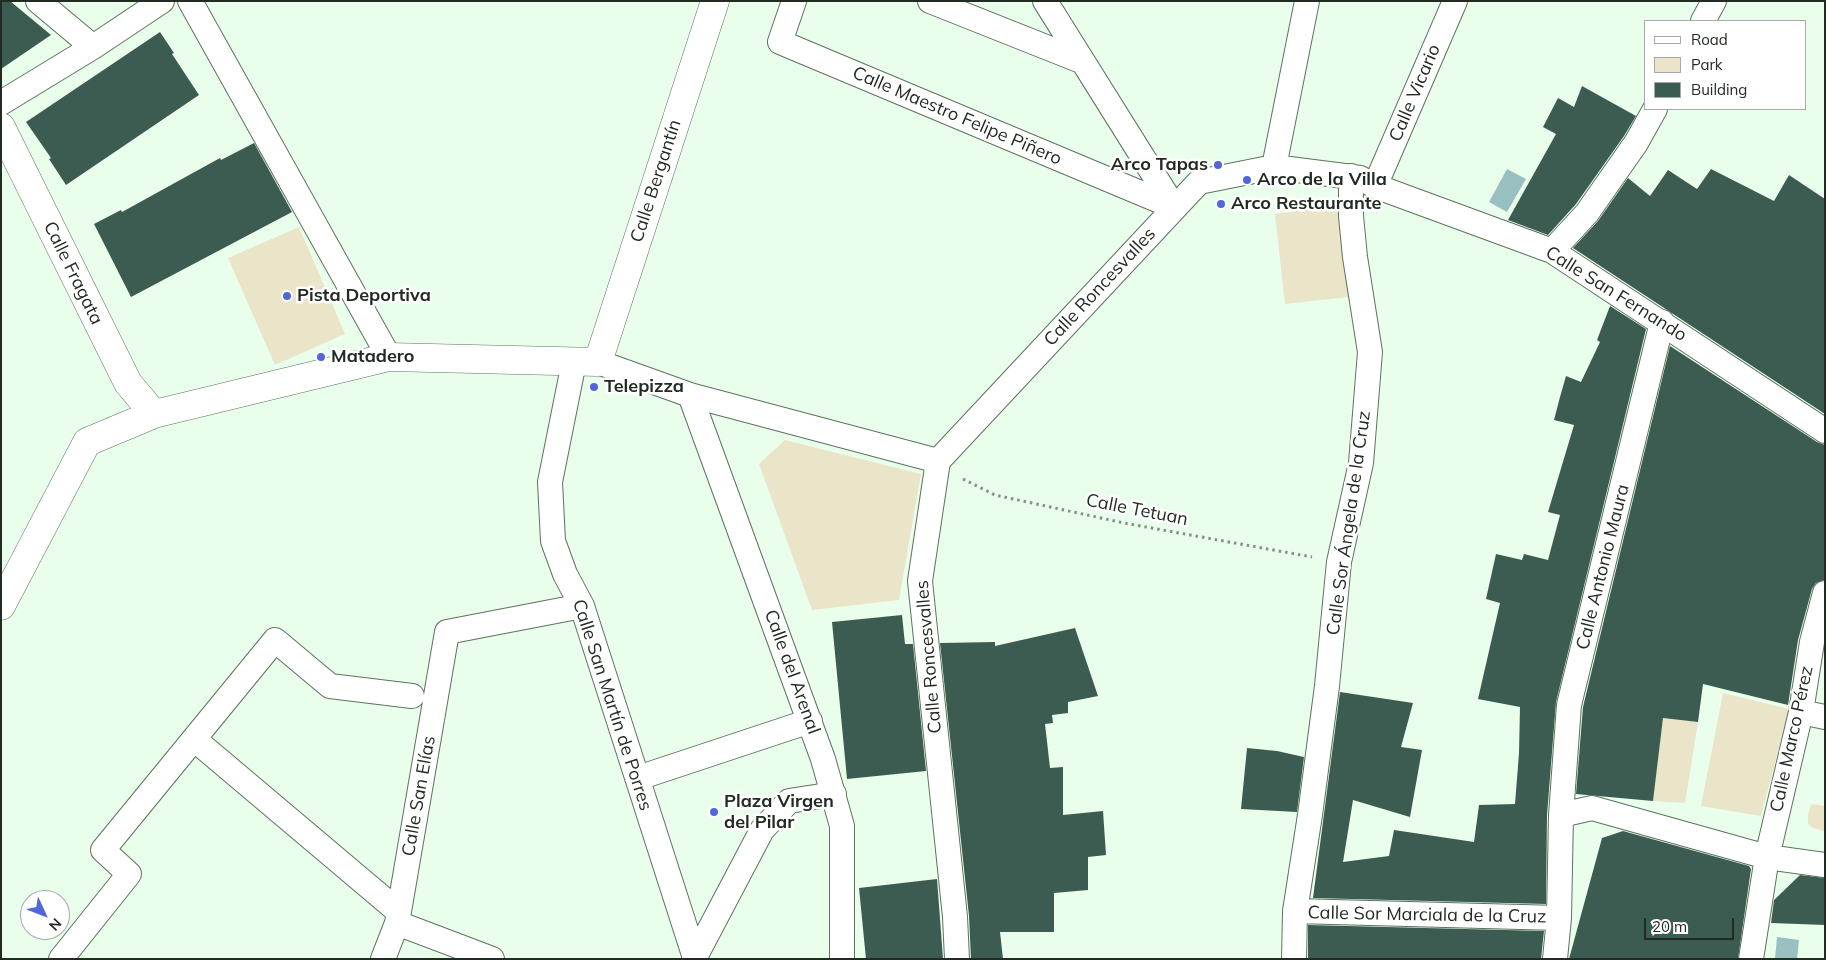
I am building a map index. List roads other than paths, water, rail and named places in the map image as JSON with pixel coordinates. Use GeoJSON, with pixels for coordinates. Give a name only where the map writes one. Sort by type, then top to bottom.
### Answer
{"type":"FeatureCollection","features":[{"type":"Feature","properties":{"kind":"street"},"geometry":{"type":"LineString","coordinates":[[38,1],[93,47]]}},
{"type":"Feature","properties":{"kind":"street"},"geometry":{"type":"LineString","coordinates":[[1,103],[93,47],[162,1]]}},
{"type":"Feature","properties":{"kind":"street"},"geometry":{"type":"LineString","coordinates":[[190,1],[389,357]]}},
{"type":"Feature","properties":{"kind":"street","name":"Calle Bergantín"},"geometry":{"type":"LineString","coordinates":[[586,362],[715,1]]}},
{"type":"Feature","properties":{"kind":"street","name":"Calle Maestro Felipe Piñero"},"geometry":{"type":"LineString","coordinates":[[794,1],[780,42],[1174,207]]}},
{"type":"Feature","properties":{"kind":"street"},"geometry":{"type":"LineString","coordinates":[[930,1],[1081,61]]}},
{"type":"Feature","properties":{"kind":"street"},"geometry":{"type":"LineString","coordinates":[[1045,1],[1174,207]]}},
{"type":"Feature","properties":{"kind":"street"},"geometry":{"type":"LineString","coordinates":[[1274,167],[1307,1]]}},
{"type":"Feature","properties":{"kind":"street","name":"Calle Vicario"},"geometry":{"type":"LineString","coordinates":[[1375,186],[1455,1]]}},
{"type":"Feature","properties":{"kind":"street"},"geometry":{"type":"LineString","coordinates":[[1704,20],[1714,1]]}},
{"type":"Feature","properties":{"kind":"street"},"geometry":{"type":"LineString","coordinates":[[1552,251],[1587,213],[1636,144],[1654,110]]}},
{"type":"Feature","properties":{"kind":"street","name":"Calle Fragata"},"geometry":{"type":"LineString","coordinates":[[1,127],[128,383],[154,414]]}},
{"type":"Feature","properties":{"kind":"street","name":"Calle Roncesvalles"},"geometry":{"type":"LineString","coordinates":[[957,959],[955,917],[920,580],[938,461],[1199,182],[1274,167]]}},
{"type":"Feature","properties":{"kind":"street","name":"Calle San Fernando"},"geometry":{"type":"LineString","coordinates":[[1274,167],[1360,178],[1375,186],[1552,251],[1823,426]]}},
{"type":"Feature","properties":{"kind":"street","name":"Calle Sor Ángela de la Cruz"},"geometry":{"type":"LineString","coordinates":[[1294,959],[1295,912],[1327,686],[1339,562],[1361,463],[1370,352],[1355,257],[1351,216],[1351,176]]}},
{"type":"Feature","properties":{"kind":"street","name":"Calle Antonio Maura"},"geometry":{"type":"LineString","coordinates":[[1554,959],[1559,918],[1561,815],[1569,705],[1662,322]]}},
{"type":"Feature","properties":{"kind":"street"},"geometry":{"type":"LineString","coordinates":[[1,606],[87,442],[154,414],[389,357],[586,362],[690,395],[938,461]]}},
{"type":"Feature","properties":{"kind":"street","name":"Calle San Martín de Porres"},"geometry":{"type":"LineString","coordinates":[[586,362],[550,482],[553,541],[565,574],[582,606],[694,958]]}},
{"type":"Feature","properties":{"kind":"street","name":"Calle del Arenal"},"geometry":{"type":"LineString","coordinates":[[690,395],[810,721],[834,794],[842,826],[842,959]]}},
{"type":"Feature","properties":{"kind":"street","name":"Calle Marco Pérez"},"geometry":{"type":"LineString","coordinates":[[1751,959],[1767,856],[1801,712],[1812,642],[1825,593]]}},
{"type":"Feature","properties":{"kind":"street","name":"Calle San Elías"},"geometry":{"type":"LineString","coordinates":[[384,959],[398,918],[448,632],[582,606]]}},
{"type":"Feature","properties":{"kind":"street"},"geometry":{"type":"LineString","coordinates":[[61,959],[129,874],[102,850],[275,640],[330,686],[412,696]]}},
{"type":"Feature","properties":{"kind":"street"},"geometry":{"type":"LineString","coordinates":[[1801,712],[1825,717]]}},
{"type":"Feature","properties":{"kind":"street"},"geometry":{"type":"LineString","coordinates":[[638,778],[810,721]]}},
{"type":"Feature","properties":{"kind":"street"},"geometry":{"type":"LineString","coordinates":[[194,739],[398,918],[492,959]]}},
{"type":"Feature","properties":{"kind":"street"},"geometry":{"type":"LineString","coordinates":[[694,958],[762,830],[789,801],[834,794]]}},
{"type":"Feature","properties":{"kind":"street"},"geometry":{"type":"LineString","coordinates":[[1561,815],[1592,808],[1767,856],[1825,865]]}},
{"type":"Feature","properties":{"kind":"street","name":"Calle Sor Marciala de la Cruz"},"geometry":{"type":"LineString","coordinates":[[1295,912],[1559,918]]}},
{"type":"Feature","properties":{"kind":"water"},"geometry":{"type":"Polygon","coordinates":[[[1507,169],[1526,179],[1507,212],[1489,202],[1507,169]]]}},
{"type":"Feature","properties":{"kind":"water"},"geometry":{"type":"Polygon","coordinates":[[[1777,937],[1799,940],[1797,959],[1775,959],[1777,937]]]}},
{"type":"Feature","properties":{"kind":"place","name":"Arco Tapas"},"geometry":{"type":"Point","coordinates":[1218,165]}},
{"type":"Feature","properties":{"kind":"place","name":"Arco de la Villa"},"geometry":{"type":"Point","coordinates":[1247,180]}},
{"type":"Feature","properties":{"kind":"place","name":"Arco Restaurante"},"geometry":{"type":"Point","coordinates":[1221,204]}},
{"type":"Feature","properties":{"kind":"place","name":"Pista Deportiva"},"geometry":{"type":"Point","coordinates":[287,296]}},
{"type":"Feature","properties":{"kind":"place","name":"Matadero"},"geometry":{"type":"Point","coordinates":[321,357]}},
{"type":"Feature","properties":{"kind":"place","name":"Telepizza"},"geometry":{"type":"Point","coordinates":[594,387]}},
{"type":"Feature","properties":{"kind":"place","name":"Plaza Virgen del Pilar"},"geometry":{"type":"Point","coordinates":[714,812]}}]}
